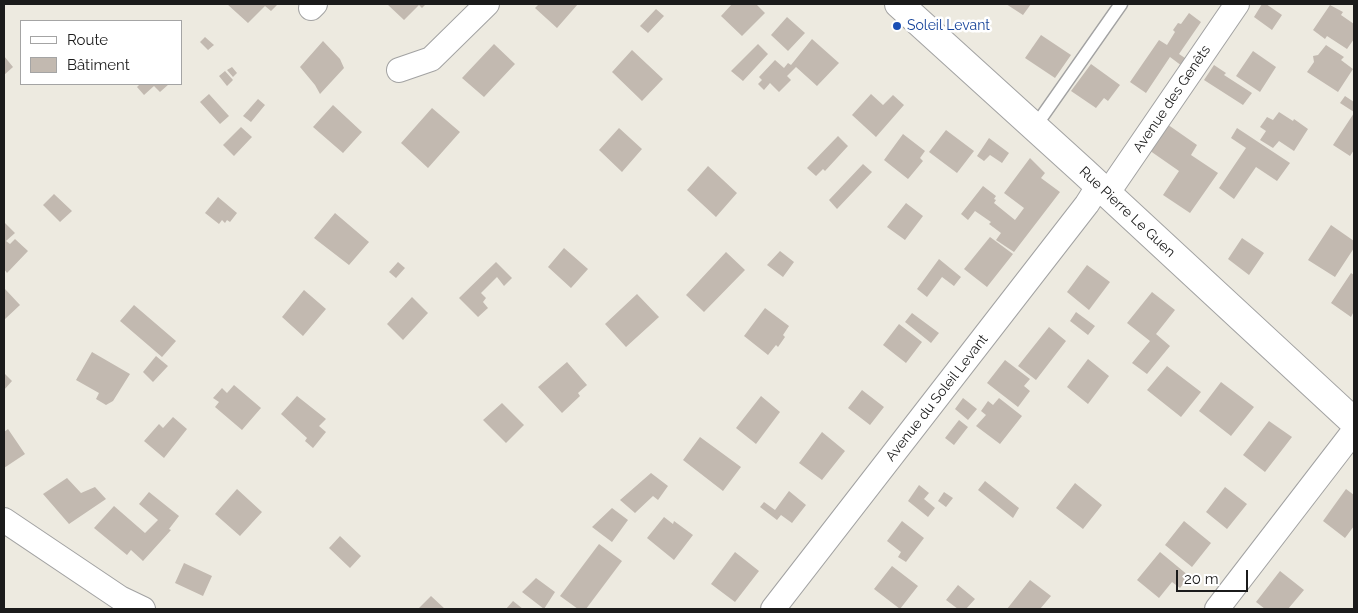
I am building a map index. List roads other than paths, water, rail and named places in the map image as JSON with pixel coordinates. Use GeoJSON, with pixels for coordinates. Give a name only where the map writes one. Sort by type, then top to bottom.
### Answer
{"type":"FeatureCollection","features":[{"type":"Feature","properties":{"kind":"street"},"geometry":{"type":"LineString","coordinates":[[399,70],[431,59],[487,4]]}},
{"type":"Feature","properties":{"kind":"street","name":"Rue Pierre Le Guen"},"geometry":{"type":"LineString","coordinates":[[899,4],[1354,422]]}},
{"type":"Feature","properties":{"kind":"street","name":"Avenue des Genêts"},"geometry":{"type":"LineString","coordinates":[[1103,190],[1237,4]]}},
{"type":"Feature","properties":{"kind":"street","name":"Avenue du Soleil Levant"},"geometry":{"type":"LineString","coordinates":[[773,609],[1087,204],[1103,190]]}},
{"type":"Feature","properties":{"kind":"street"},"geometry":{"type":"LineString","coordinates":[[1216,609],[1354,431]]}},
{"type":"Feature","properties":{"kind":"street"},"geometry":{"type":"LineString","coordinates":[[4,520],[120,598],[143,609]]}},
{"type":"Feature","properties":{"kind":"lane"},"geometry":{"type":"LineString","coordinates":[[1034,128],[1121,4]]}},
{"type":"Feature","properties":{"kind":"place","name":"Soleil Levant"},"geometry":{"type":"Point","coordinates":[897,26]}}]}
